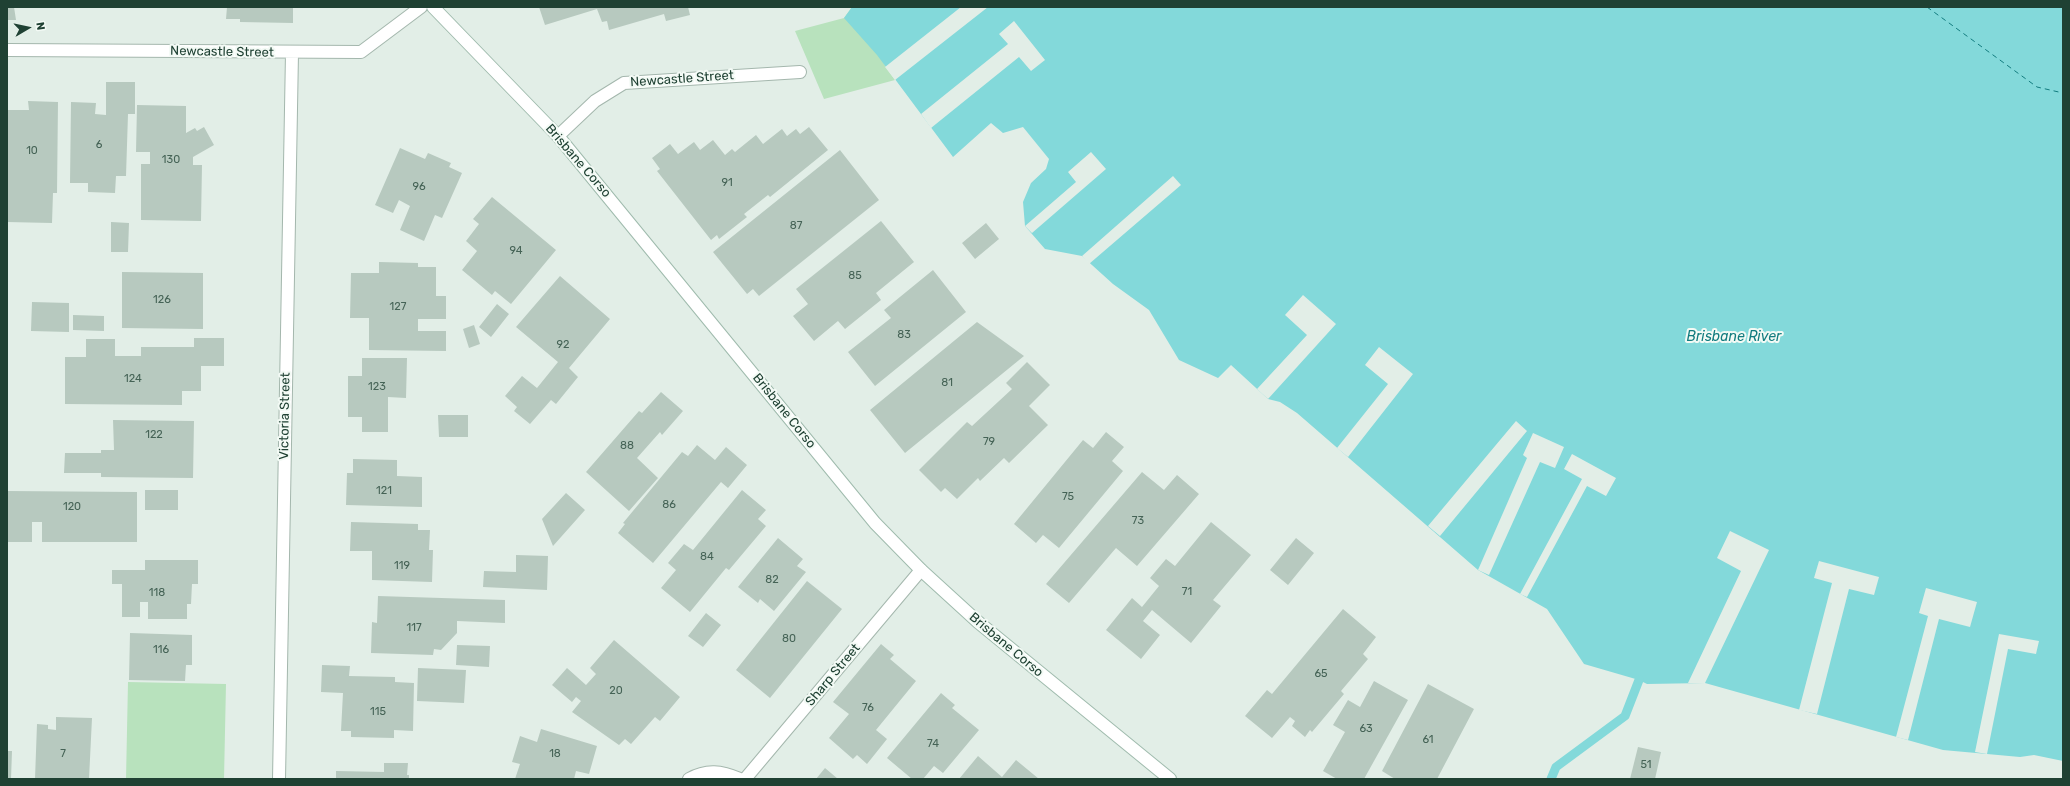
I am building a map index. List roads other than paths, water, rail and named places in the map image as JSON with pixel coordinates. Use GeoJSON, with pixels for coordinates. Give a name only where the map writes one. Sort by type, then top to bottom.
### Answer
{"type":"FeatureCollection","features":[{"type":"Feature","properties":{"kind":"street","name":"Newcastle Street"},"geometry":{"type":"LineString","coordinates":[[7,50],[361,52],[421,7]]}},
{"type":"Feature","properties":{"kind":"street","name":"Brisbane Corso"},"geometry":{"type":"LineString","coordinates":[[433,7],[558,136],[875,523],[920,570],[978,622],[1170,779]]}},
{"type":"Feature","properties":{"kind":"street","name":"Victoria Street"},"geometry":{"type":"LineString","coordinates":[[279,779],[292,52]]}},
{"type":"Feature","properties":{"kind":"street","name":"Newcastle Street"},"geometry":{"type":"LineString","coordinates":[[558,136],[595,101],[624,83],[800,72]]}},
{"type":"Feature","properties":{"kind":"street","name":"Sharp Street"},"geometry":{"type":"LineString","coordinates":[[745,779],[920,570]]}},
{"type":"Feature","properties":{"kind":"street"},"geometry":{"type":"LineString","coordinates":[[689,779],[706,772],[720,772],[740,779]]}},
{"type":"Feature","properties":{"kind":"water","name":"Brisbane River"},"geometry":{"type":"Polygon","coordinates":[[[852,7],[2063,7],[2063,761],[2034,755],[2020,757],[1943,750],[1705,683],[1647,684],[1639,680],[1584,664],[1547,609],[1478,570],[1297,413],[1280,402],[1268,399],[1231,365],[1218,378],[1179,360],[1149,310],[1113,284],[1082,256],[1045,249],[1025,226],[1023,202],[1031,183],[1046,169],[1049,159],[1023,127],[1003,133],[991,123],[953,157],[877,55],[844,18],[852,7]]]}},
{"type":"Feature","properties":{"kind":"waterway"},"geometry":{"type":"LineString","coordinates":[[1551,779],[1556,767],[1625,716],[1639,680]]}}]}
